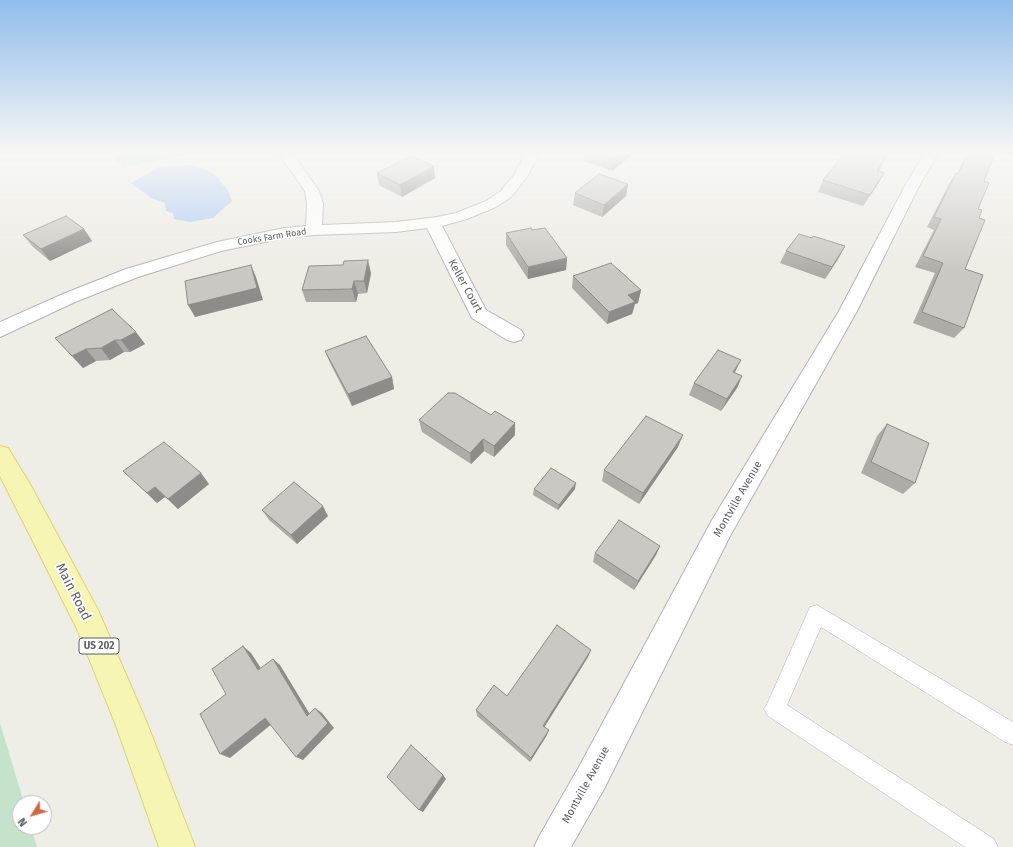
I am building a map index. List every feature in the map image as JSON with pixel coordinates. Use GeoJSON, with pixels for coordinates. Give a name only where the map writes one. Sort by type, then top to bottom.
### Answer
{"type":"FeatureCollection","features":[{"type":"Feature","properties":{"kind":"main road","name":"Main Road"},"geometry":{"type":"LineString","coordinates":[[0,455],[21,491],[88,620],[131,723],[177,847]]}},
{"type":"Feature","properties":{"kind":"street"},"geometry":{"type":"LineString","coordinates":[[313,194],[315,203],[314,230]]}},
{"type":"Feature","properties":{"kind":"street","name":"Cooks Farm Road"},"geometry":{"type":"LineString","coordinates":[[0,330],[69,298],[174,258],[257,238],[314,230],[396,227],[432,222],[461,216],[482,209],[506,194]]}},
{"type":"Feature","properties":{"kind":"street","name":"Montville Avenue"},"geometry":{"type":"LineString","coordinates":[[552,847],[592,777],[721,528],[848,311],[908,194]]}},
{"type":"Feature","properties":{"kind":"street","name":"Keller Court"},"geometry":{"type":"LineString","coordinates":[[432,222],[479,314],[514,335]]}},
{"type":"Feature","properties":{"kind":"lane"},"geometry":{"type":"LineString","coordinates":[[986,847],[775,709],[817,614],[1013,734]]}},
{"type":"Feature","properties":{"kind":"green space"},"geometry":{"type":"Polygon","coordinates":[[[0,723],[22,795],[12,795],[12,835],[33,835],[37,847],[0,847],[0,723]]]}},
{"type":"Feature","properties":{"kind":"water"},"geometry":{"type":"Polygon","coordinates":[[[145,194],[229,194],[232,201],[213,218],[190,222],[174,219],[173,213],[166,211],[165,203],[151,198],[145,194]]]}},
{"type":"Feature","properties":{"kind":"building"},"geometry":{"type":"Polygon","coordinates":[[[576,194],[617,194],[604,205],[576,194]]]}},
{"type":"Feature","properties":{"kind":"building"},"geometry":{"type":"Polygon","coordinates":[[[946,194],[985,194],[978,209],[982,210],[979,218],[985,220],[965,269],[983,275],[964,328],[922,312],[943,263],[923,256],[941,219],[934,217],[946,194]]]}},
{"type":"Feature","properties":{"kind":"building"},"geometry":{"type":"Polygon","coordinates":[[[66,216],[84,229],[41,249],[23,235],[66,216]]]}},
{"type":"Feature","properties":{"kind":"building"},"geometry":{"type":"Polygon","coordinates":[[[531,228],[532,230],[545,228],[567,258],[528,267],[506,233],[531,228]]]}},
{"type":"Feature","properties":{"kind":"building"},"geometry":{"type":"Polygon","coordinates":[[[799,234],[812,238],[813,236],[845,246],[832,267],[786,251],[799,234]]]}},
{"type":"Feature","properties":{"kind":"building"},"geometry":{"type":"Polygon","coordinates":[[[368,260],[364,281],[354,281],[352,289],[302,290],[309,266],[343,265],[344,261],[368,260]]]}},
{"type":"Feature","properties":{"kind":"building"},"geometry":{"type":"Polygon","coordinates":[[[611,263],[641,290],[628,295],[635,302],[609,312],[573,276],[611,263]]]}},
{"type":"Feature","properties":{"kind":"building"},"geometry":{"type":"Polygon","coordinates":[[[251,265],[257,288],[188,305],[185,281],[251,265]]]}},
{"type":"Feature","properties":{"kind":"building"},"geometry":{"type":"Polygon","coordinates":[[[112,309],[136,332],[121,340],[115,340],[101,348],[86,349],[72,356],[55,338],[112,309]]]}},
{"type":"Feature","properties":{"kind":"building"},"geometry":{"type":"Polygon","coordinates":[[[366,336],[392,377],[348,394],[325,351],[366,336]]]}},
{"type":"Feature","properties":{"kind":"building"},"geometry":{"type":"Polygon","coordinates":[[[718,350],[741,360],[733,372],[742,376],[727,399],[694,383],[718,350]]]}},
{"type":"Feature","properties":{"kind":"building"},"geometry":{"type":"Polygon","coordinates":[[[448,393],[455,393],[491,415],[495,411],[515,423],[494,446],[483,439],[470,453],[419,420],[448,393]]]}},
{"type":"Feature","properties":{"kind":"building"},"geometry":{"type":"Polygon","coordinates":[[[646,416],[683,435],[643,493],[604,470],[646,416]]]}},
{"type":"Feature","properties":{"kind":"building"},"geometry":{"type":"Polygon","coordinates":[[[887,424],[929,443],[915,483],[871,462],[887,424]]]}},
{"type":"Feature","properties":{"kind":"building"},"geometry":{"type":"Polygon","coordinates":[[[164,442],[201,473],[168,499],[155,487],[147,493],[123,471],[164,442]]]}},
{"type":"Feature","properties":{"kind":"building"},"geometry":{"type":"Polygon","coordinates":[[[551,468],[576,483],[559,505],[534,489],[551,468]]]}},
{"type":"Feature","properties":{"kind":"building"},"geometry":{"type":"Polygon","coordinates":[[[294,482],[323,506],[291,535],[262,510],[294,482]]]}},
{"type":"Feature","properties":{"kind":"building"},"geometry":{"type":"Polygon","coordinates":[[[619,520],[660,546],[638,581],[595,553],[619,520]]]}},
{"type":"Feature","properties":{"kind":"building"},"geometry":{"type":"Polygon","coordinates":[[[557,625],[591,650],[543,726],[549,730],[531,758],[476,710],[494,685],[507,696],[557,625]]]}},
{"type":"Feature","properties":{"kind":"building"},"geometry":{"type":"Polygon","coordinates":[[[243,646],[258,670],[273,659],[307,716],[315,708],[328,723],[296,757],[265,718],[220,754],[200,714],[226,694],[212,669],[243,646]]]}},
{"type":"Feature","properties":{"kind":"building"},"geometry":{"type":"Polygon","coordinates":[[[411,745],[443,775],[419,810],[387,777],[411,745]]]}}]}
